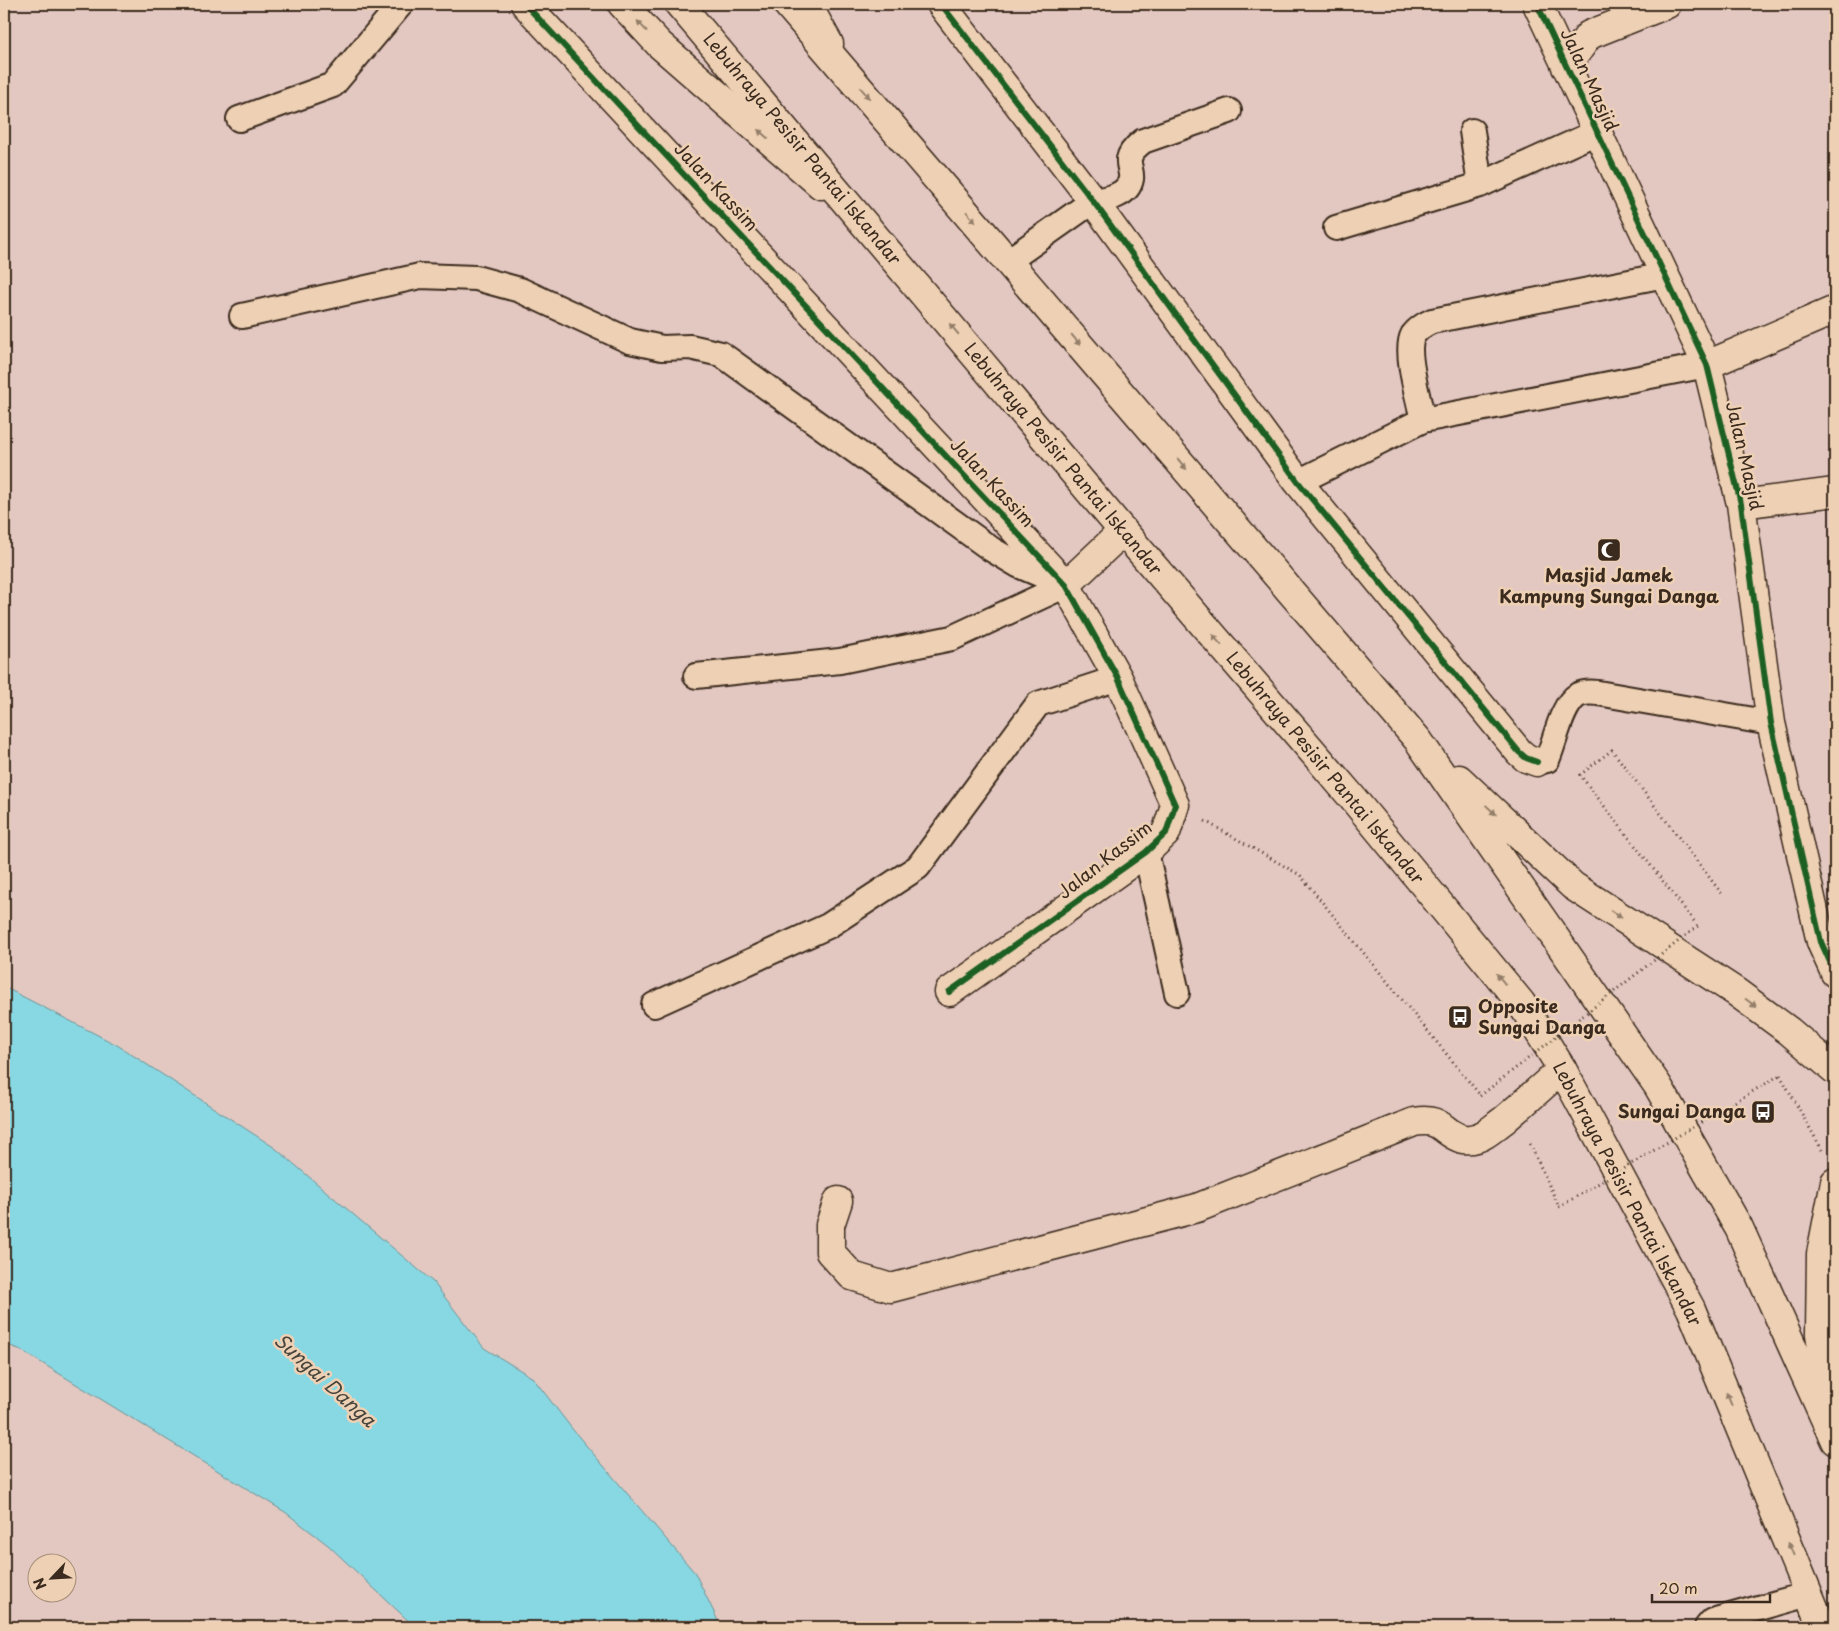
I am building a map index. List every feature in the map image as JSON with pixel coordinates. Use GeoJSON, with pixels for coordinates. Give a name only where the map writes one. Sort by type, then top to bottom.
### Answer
{"type":"FeatureCollection","features":[{"type":"Feature","properties":{"kind":"main road","name":"Jalan Kassim"},"geometry":{"type":"LineString","coordinates":[[525,4],[1066,585],[1118,678],[1175,804],[1166,834],[1146,852],[949,992]]}},
{"type":"Feature","properties":{"kind":"main road"},"geometry":{"type":"LineString","coordinates":[[622,4],[659,44],[866,224]]}},
{"type":"Feature","properties":{"kind":"main road","name":"Lebuhraya Pesisir Pantai Iskandar"},"geometry":{"type":"LineString","coordinates":[[679,4],[1124,531],[1350,795],[1521,1003],[1562,1069],[1691,1309],[1822,1627]]}},
{"type":"Feature","properties":{"kind":"main road"},"geometry":{"type":"LineString","coordinates":[[787,4],[840,63],[1418,740],[1658,1086],[1739,1228],[1835,1440]]}},
{"type":"Feature","properties":{"kind":"main road"},"geometry":{"type":"LineString","coordinates":[[807,4],[840,63]]}},
{"type":"Feature","properties":{"kind":"main road"},"geometry":{"type":"LineString","coordinates":[[941,4],[1093,201],[1298,482],[1519,752],[1526,758],[1538,762]]}},
{"type":"Feature","properties":{"kind":"main road","name":"Jalan Masjid"},"geometry":{"type":"LineString","coordinates":[[1536,4],[1707,365],[1741,504],[1771,723],[1821,942],[1835,973]]}},
{"type":"Feature","properties":{"kind":"main road"},"geometry":{"type":"LineString","coordinates":[[1566,67],[1589,35],[1667,4]]}},
{"type":"Feature","properties":{"kind":"main road"},"geometry":{"type":"LineString","coordinates":[[1707,365],[1835,310]]}},
{"type":"Feature","properties":{"kind":"main road"},"geometry":{"type":"LineString","coordinates":[[1741,504],[1835,492]]}},
{"type":"Feature","properties":{"kind":"main road"},"geometry":{"type":"LineString","coordinates":[[1066,585],[1124,531]]}},
{"type":"Feature","properties":{"kind":"main road"},"geometry":{"type":"LineString","coordinates":[[1418,740],[1572,886],[1736,992],[1789,1031],[1835,1070]]}},
{"type":"Feature","properties":{"kind":"main road"},"geometry":{"type":"LineString","coordinates":[[838,1201],[830,1225],[830,1252],[852,1276],[891,1288],[1197,1208],[1414,1122],[1426,1120],[1437,1123],[1455,1136],[1466,1139],[1477,1138],[1508,1117],[1562,1069]]}},
{"type":"Feature","properties":{"kind":"main road"},"geometry":{"type":"LineString","coordinates":[[1835,1182],[1821,1254],[1820,1334],[1835,1423]]}},
{"type":"Feature","properties":{"kind":"lane"},"geometry":{"type":"LineString","coordinates":[[239,119],[332,85],[401,4]]}},
{"type":"Feature","properties":{"kind":"lane"},"geometry":{"type":"LineString","coordinates":[[1008,261],[1093,201],[1107,199],[1119,194],[1126,188],[1131,180],[1129,159],[1135,148],[1143,141],[1229,111]]}},
{"type":"Feature","properties":{"kind":"lane"},"geometry":{"type":"LineString","coordinates":[[1472,131],[1480,185]]}},
{"type":"Feature","properties":{"kind":"lane"},"geometry":{"type":"LineString","coordinates":[[1336,228],[1480,185],[1597,132]]}},
{"type":"Feature","properties":{"kind":"lane"},"geometry":{"type":"LineString","coordinates":[[1423,420],[1410,356],[1410,344],[1414,334],[1422,326],[1432,321],[1664,275]]}},
{"type":"Feature","properties":{"kind":"lane"},"geometry":{"type":"LineString","coordinates":[[242,316],[420,276],[476,278],[520,290],[630,340],[662,348],[690,347],[722,354],[990,548],[1018,565],[1066,585]]}},
{"type":"Feature","properties":{"kind":"lane"},"geometry":{"type":"LineString","coordinates":[[1298,482],[1423,420],[1707,365]]}},
{"type":"Feature","properties":{"kind":"lane"},"geometry":{"type":"LineString","coordinates":[[696,676],[840,661],[952,638],[1066,585]]}},
{"type":"Feature","properties":{"kind":"lane"},"geometry":{"type":"LineString","coordinates":[[654,1005],[828,926],[918,867],[1038,704],[1118,678]]}},
{"type":"Feature","properties":{"kind":"lane"},"geometry":{"type":"LineString","coordinates":[[1538,762],[1547,760],[1565,710],[1570,702],[1588,692],[1771,723]]}},
{"type":"Feature","properties":{"kind":"lane"},"geometry":{"type":"LineString","coordinates":[[1146,852],[1177,993]]}},
{"type":"Feature","properties":{"kind":"lane"},"geometry":{"type":"LineString","coordinates":[[1707,1627],[1712,1621],[1809,1594]]}},
{"type":"Feature","properties":{"kind":"path"},"geometry":{"type":"LineString","coordinates":[[1175,804],[1300,876],[1480,1096],[1698,926],[1580,775],[1612,750],[1722,894]]}},
{"type":"Feature","properties":{"kind":"path"},"geometry":{"type":"LineString","coordinates":[[1528,1141],[1559,1207],[1780,1075],[1826,1156]]}},
{"type":"Feature","properties":{"kind":"water"},"geometry":{"type":"Polygon","coordinates":[[[4,987],[117,1045],[275,1148],[433,1282],[484,1348],[533,1378],[573,1430],[695,1573],[721,1627],[415,1627],[328,1545],[285,1512],[19,1349],[4,1344],[4,987]]]}},
{"type":"Feature","properties":{"kind":"cycle path"},"geometry":{"type":"LineString","coordinates":[[525,4],[1066,585],[1118,678],[1175,805],[1166,833],[1146,852],[949,992]]}},
{"type":"Feature","properties":{"kind":"cycle path"},"geometry":{"type":"LineString","coordinates":[[941,4],[1093,201],[1298,482],[1519,752],[1526,758],[1537,762]]}},
{"type":"Feature","properties":{"kind":"cycle path"},"geometry":{"type":"LineString","coordinates":[[1537,4],[1707,365],[1741,504],[1771,723],[1821,942],[1835,973]]}},
{"type":"Feature","properties":{"kind":"place","name":"Masjid Jamek Kampung Sungai Danga"},"geometry":{"type":"Point","coordinates":[1609,550]}},
{"type":"Feature","properties":{"kind":"place","name":"Opposite Sungai Danga"},"geometry":{"type":"Point","coordinates":[1460,1017]}},
{"type":"Feature","properties":{"kind":"place","name":"Sungai Danga"},"geometry":{"type":"Point","coordinates":[1763,1112]}}]}
